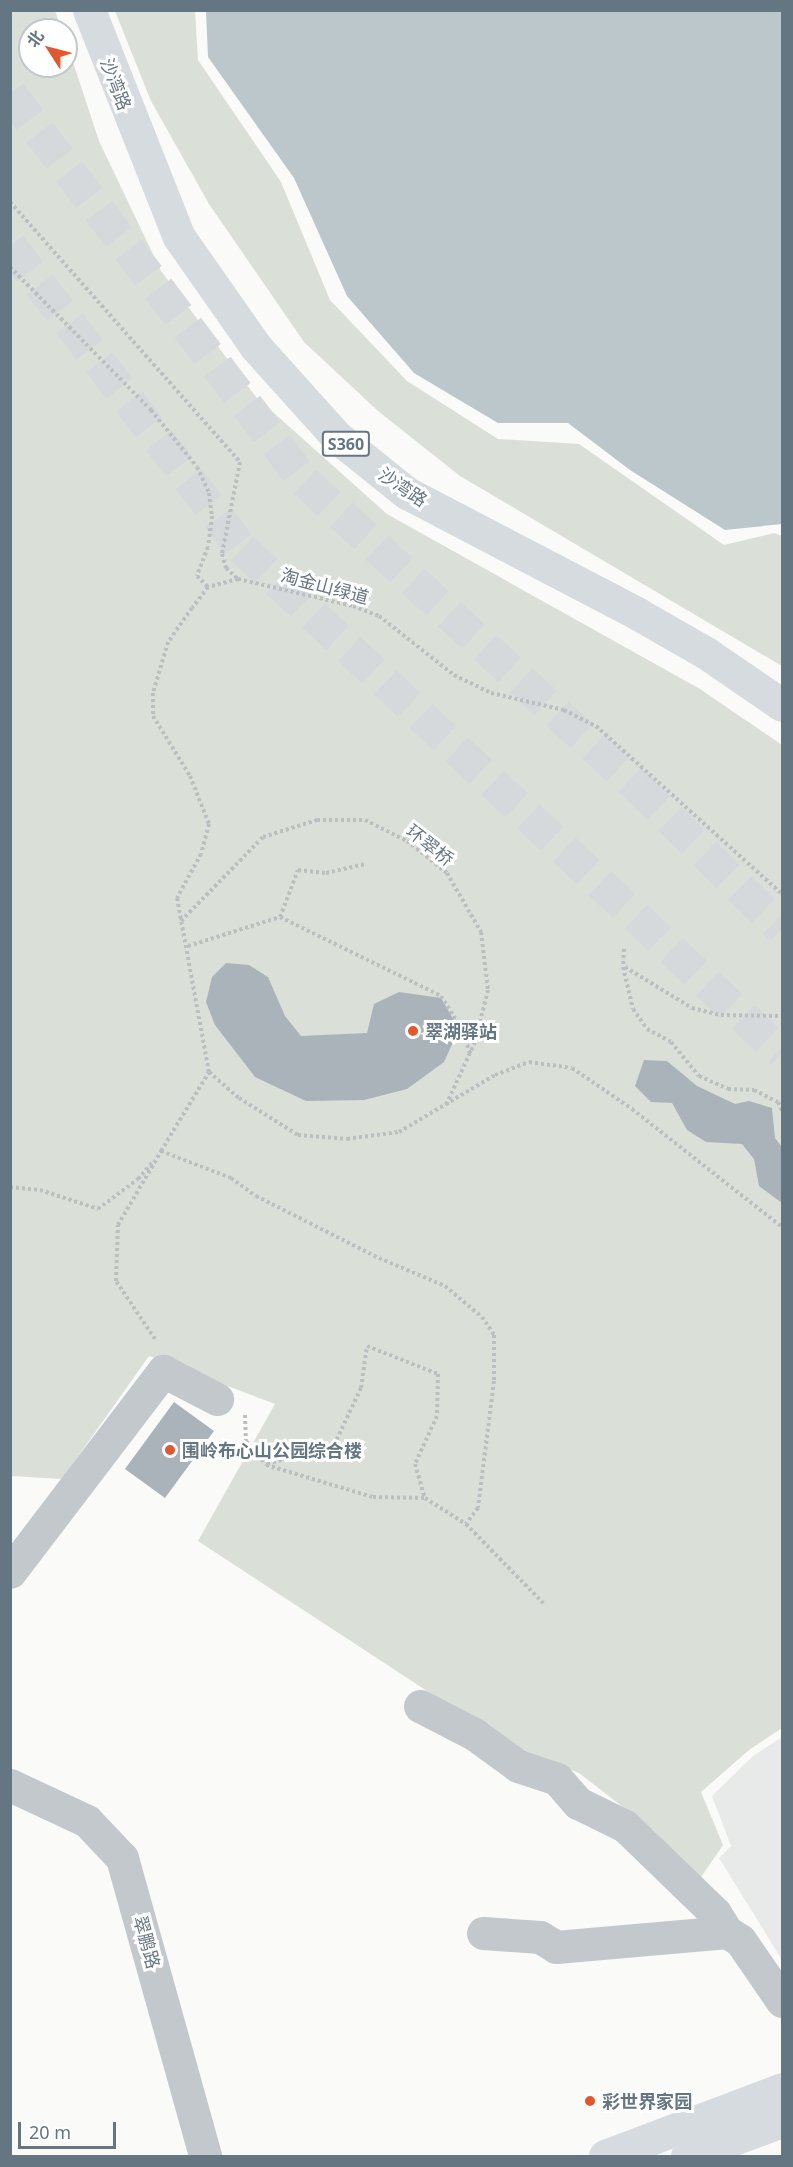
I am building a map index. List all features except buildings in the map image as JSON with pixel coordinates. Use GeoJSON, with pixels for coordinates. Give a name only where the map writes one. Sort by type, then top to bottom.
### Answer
{"type":"FeatureCollection","features":[{"type":"Feature","properties":{"kind":"main road","name":"沙湾路"},"geometry":{"type":"LineString","coordinates":[[89,10],[150,172],[179,237],[256,347],[337,437],[407,493],[647,619],[706,653],[783,705]]}},
{"type":"Feature","properties":{"kind":"main road"},"geometry":{"type":"LineString","coordinates":[[605,2157],[783,2089]]}},
{"type":"Feature","properties":{"kind":"main road"},"geometry":{"type":"LineString","coordinates":[[687,2157],[783,2121]]}},
{"type":"Feature","properties":{"kind":"street"},"geometry":{"type":"LineString","coordinates":[[10,1572],[163,1371],[218,1400]]}},
{"type":"Feature","properties":{"kind":"street"},"geometry":{"type":"LineString","coordinates":[[420,1706],[474,1734],[518,1766],[557,1779],[578,1803],[625,1826],[715,1913],[727,1932],[740,1940],[783,2001]]}},
{"type":"Feature","properties":{"kind":"street","name":"翠鹏路"},"geometry":{"type":"LineString","coordinates":[[10,1785],[87,1821],[122,1858],[205,2157]]}},
{"type":"Feature","properties":{"kind":"street"},"geometry":{"type":"LineString","coordinates":[[483,1933],[540,1937],[556,1947],[727,1932]]}},
{"type":"Feature","properties":{"kind":"path"},"geometry":{"type":"LineString","coordinates":[[10,202],[240,462],[222,555],[226,568],[238,579]]}},
{"type":"Feature","properties":{"kind":"path"},"geometry":{"type":"LineString","coordinates":[[10,267],[151,410],[197,467],[209,493],[212,516],[208,547],[197,576],[208,587]]}},
{"type":"Feature","properties":{"kind":"path"},"geometry":{"type":"LineString","coordinates":[[238,579],[208,587],[168,642],[153,693],[153,716],[190,776],[209,824],[201,854],[177,898],[188,946],[209,1072],[239,1098],[298,1135],[347,1139],[399,1132],[495,1075],[529,1062],[572,1068],[632,1109],[783,1227]]}},
{"type":"Feature","properties":{"kind":"path","name":"淘金山绿道"},"geometry":{"type":"LineString","coordinates":[[238,579],[322,598],[379,616],[454,675],[491,693],[564,710],[596,726],[783,894]]}},
{"type":"Feature","properties":{"kind":"path","name":"环翠桥"},"geometry":{"type":"LineString","coordinates":[[181,921],[263,837],[317,820],[365,820],[407,841],[447,873],[481,932],[488,990],[475,1042],[446,1105]]}},
{"type":"Feature","properties":{"kind":"path"},"geometry":{"type":"LineString","coordinates":[[280,917],[298,870],[326,873],[364,864]]}},
{"type":"Feature","properties":{"kind":"path"},"geometry":{"type":"LineString","coordinates":[[188,946],[280,917],[441,996],[461,1028],[470,1053]]}},
{"type":"Feature","properties":{"kind":"path"},"geometry":{"type":"LineString","coordinates":[[624,949],[623,967],[633,1010],[647,1029],[671,1042],[699,1076],[728,1089],[754,1090],[778,1102],[783,1111]]}},
{"type":"Feature","properties":{"kind":"path"},"geometry":{"type":"LineString","coordinates":[[623,967],[692,1008],[721,1015],[783,1016]]}},
{"type":"Feature","properties":{"kind":"path"},"geometry":{"type":"LineString","coordinates":[[10,1187],[40,1190],[99,1209],[138,1179],[161,1151],[209,1072]]}},
{"type":"Feature","properties":{"kind":"path"},"geometry":{"type":"LineString","coordinates":[[161,1151],[231,1178],[256,1196],[379,1258],[446,1286],[482,1317],[494,1335],[494,1381],[477,1508],[466,1524],[544,1604]]}},
{"type":"Feature","properties":{"kind":"path"},"geometry":{"type":"LineString","coordinates":[[266,1465],[334,1445],[361,1388],[367,1346],[438,1374],[437,1416],[415,1464],[425,1498]]}},
{"type":"Feature","properties":{"kind":"shaded area"},"geometry":{"type":"Polygon","coordinates":[[[10,11],[55,11],[58,18],[18,18],[18,78],[78,77],[99,141],[161,271],[256,397],[387,514],[700,689],[782,745],[782,1728],[749,1750],[701,1792],[723,1845],[699,1880],[654,1831],[579,1773],[511,1746],[198,1541],[275,1404],[149,1356],[62,1479],[11,1476],[10,11]]]}},
{"type":"Feature","properties":{"kind":"shaded area"},"geometry":{"type":"Polygon","coordinates":[[[115,11],[195,11],[198,60],[281,182],[330,300],[407,381],[498,439],[579,444],[724,545],[774,533],[782,536],[782,666],[460,476],[378,411],[304,342],[209,204],[151,101],[115,11]]]}},
{"type":"Feature","properties":{"kind":"shaded area"},"geometry":{"type":"Polygon","coordinates":[[[206,11],[782,11],[782,524],[725,530],[630,470],[568,423],[498,423],[414,373],[347,296],[294,178],[208,57],[206,11]]]}},
{"type":"Feature","properties":{"kind":"shaded area"},"geometry":{"type":"Polygon","coordinates":[[[782,1737],[782,1960],[719,1858],[731,1846],[712,1796],[753,1756],[782,1737]]]}},
{"type":"Feature","properties":{"kind":"tunnel"},"geometry":{"type":"LineString","coordinates":[[10,93],[305,481],[635,784],[782,929]]}},
{"type":"Feature","properties":{"kind":"tunnel"},"geometry":{"type":"LineString","coordinates":[[10,245],[242,548],[782,1053]]}},
{"type":"Feature","properties":{"kind":"place","name":"翠湖驿站"},"geometry":{"type":"Point","coordinates":[413,1031]}},
{"type":"Feature","properties":{"kind":"place","name":"围岭布心山公园综合楼"},"geometry":{"type":"Point","coordinates":[170,1450]}},
{"type":"Feature","properties":{"kind":"place","name":"彩世界家园"},"geometry":{"type":"Point","coordinates":[590,2101]}}]}
